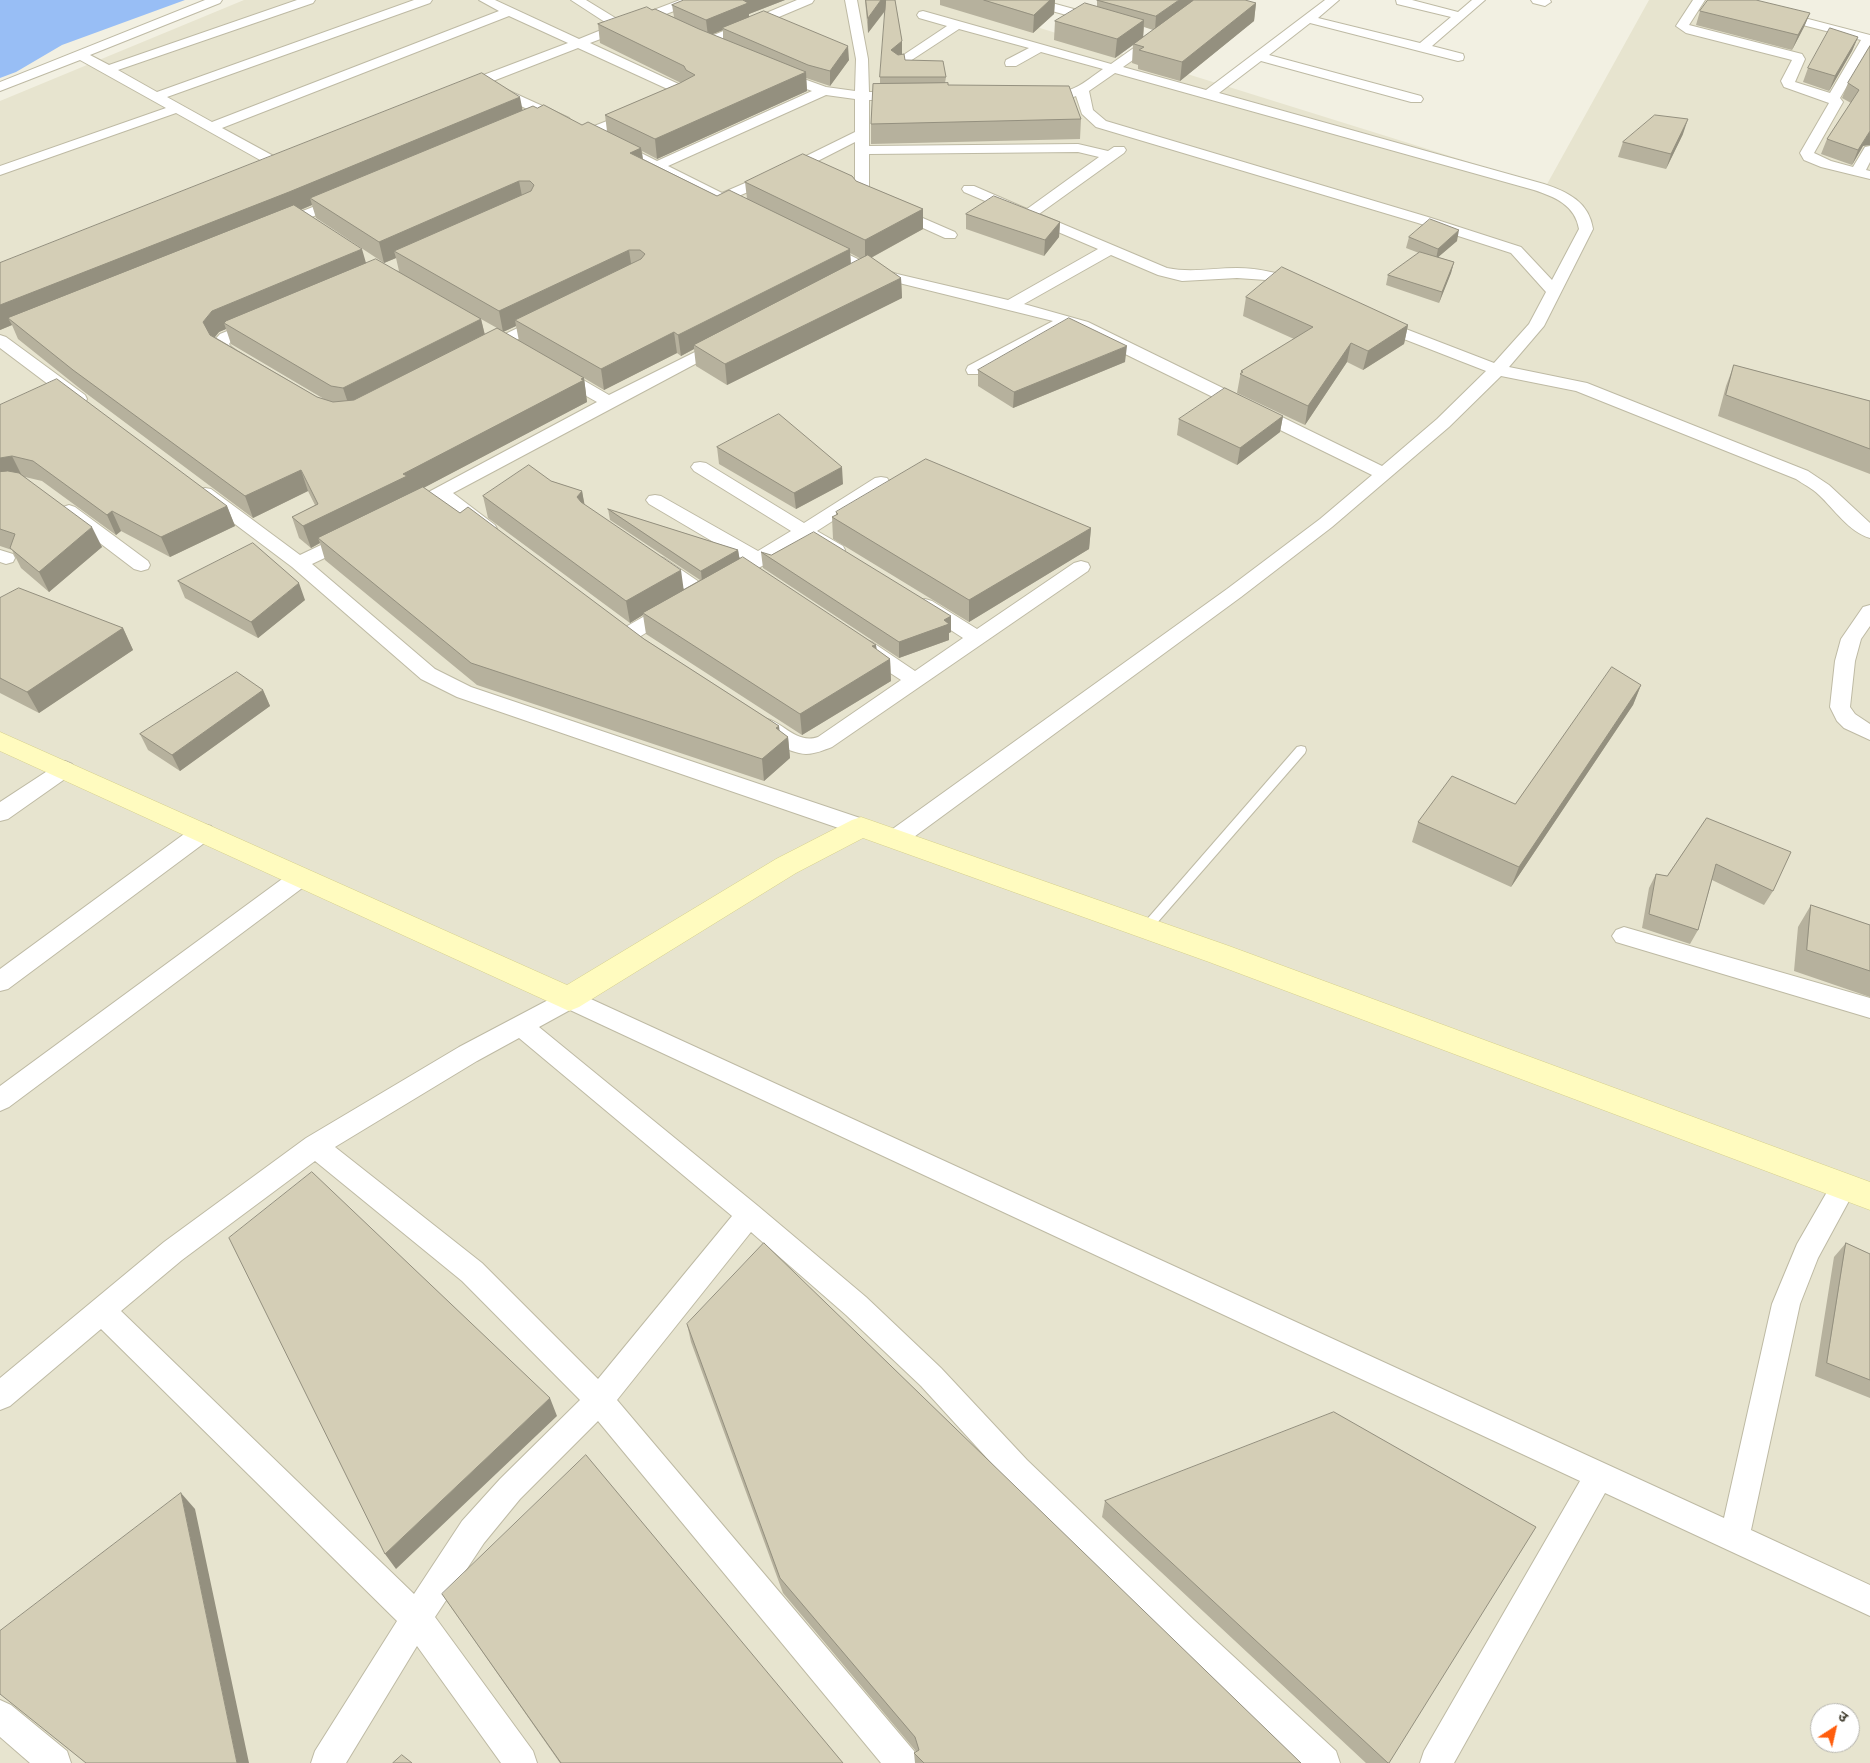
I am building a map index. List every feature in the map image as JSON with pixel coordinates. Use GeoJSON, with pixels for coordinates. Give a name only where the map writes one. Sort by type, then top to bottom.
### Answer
{"type":"FeatureCollection","features":[{"type":"Feature","properties":{"kind":"main road"},"geometry":{"type":"LineString","coordinates":[[0,741],[569,999],[786,866],[861,827],[1146,928],[1857,1191]]}},
{"type":"Feature","properties":{"kind":"street"},"geometry":{"type":"LineString","coordinates":[[0,87],[216,0]]}},
{"type":"Feature","properties":{"kind":"street"},"geometry":{"type":"LineString","coordinates":[[107,70],[309,0]]}},
{"type":"Feature","properties":{"kind":"street"},"geometry":{"type":"LineString","coordinates":[[154,97],[426,0]]}},
{"type":"Feature","properties":{"kind":"street"},"geometry":{"type":"LineString","coordinates":[[485,0],[680,90],[681,94],[676,98],[590,133]]}},
{"type":"Feature","properties":{"kind":"street"},"geometry":{"type":"LineString","coordinates":[[577,0],[619,26]]}},
{"type":"Feature","properties":{"kind":"street"},"geometry":{"type":"LineString","coordinates":[[724,50],[702,41],[808,0]]}},
{"type":"Feature","properties":{"kind":"street"},"geometry":{"type":"LineString","coordinates":[[851,0],[862,59],[862,150],[871,200]]}},
{"type":"Feature","properties":{"kind":"street"},"geometry":{"type":"LineString","coordinates":[[1027,0],[1116,25]]}},
{"type":"Feature","properties":{"kind":"street"},"geometry":{"type":"LineString","coordinates":[[1208,96],[1333,0]]}},
{"type":"Feature","properties":{"kind":"street"},"geometry":{"type":"LineString","coordinates":[[1422,48],[1479,0]]}},
{"type":"Feature","properties":{"kind":"street"},"geometry":{"type":"LineString","coordinates":[[1699,0],[1682,26],[1801,53],[1788,81],[1789,84],[1833,99],[1836,102],[1807,154],[1808,158],[1864,174],[1870,150]]}},
{"type":"Feature","properties":{"kind":"street"},"geometry":{"type":"LineString","coordinates":[[1721,0],[1819,30],[1869,39],[1833,99]]}},
{"type":"Feature","properties":{"kind":"street"},"geometry":{"type":"LineString","coordinates":[[1401,1],[1460,16]]}},
{"type":"Feature","properties":{"kind":"street"},"geometry":{"type":"LineString","coordinates":[[461,88],[648,16],[679,2]]}},
{"type":"Feature","properties":{"kind":"street"},"geometry":{"type":"LineString","coordinates":[[1080,14],[1094,5]]}},
{"type":"Feature","properties":{"kind":"street"},"geometry":{"type":"LineString","coordinates":[[211,126],[510,11]]}},
{"type":"Feature","properties":{"kind":"street"},"geometry":{"type":"LineString","coordinates":[[771,15],[788,23]]}},
{"type":"Feature","properties":{"kind":"street"},"geometry":{"type":"LineString","coordinates":[[896,839],[1242,587],[1326,523],[1444,423],[1536,326],[1586,229],[1581,211],[1572,202],[1539,186],[1208,96],[923,15]]}},
{"type":"Feature","properties":{"kind":"street"},"geometry":{"type":"LineString","coordinates":[[648,16],[665,24]]}},
{"type":"Feature","properties":{"kind":"street"},"geometry":{"type":"LineString","coordinates":[[1308,19],[1458,57]]}},
{"type":"Feature","properties":{"kind":"street"},"geometry":{"type":"LineString","coordinates":[[899,62],[957,25]]}},
{"type":"Feature","properties":{"kind":"street"},"geometry":{"type":"LineString","coordinates":[[1023,96],[1063,96],[1082,90],[1161,35],[1141,32]]}},
{"type":"Feature","properties":{"kind":"street"},"geometry":{"type":"LineString","coordinates":[[1011,64],[1039,48]]}},
{"type":"Feature","properties":{"kind":"street"},"geometry":{"type":"LineString","coordinates":[[846,51],[862,59]]}},
{"type":"Feature","properties":{"kind":"street"},"geometry":{"type":"LineString","coordinates":[[79,54],[176,109],[278,160],[255,169]]}},
{"type":"Feature","properties":{"kind":"street"},"geometry":{"type":"LineString","coordinates":[[1259,56],[1416,99]]}},
{"type":"Feature","properties":{"kind":"street"},"geometry":{"type":"LineString","coordinates":[[768,69],[824,91],[863,96],[913,96]]}},
{"type":"Feature","properties":{"kind":"street"},"geometry":{"type":"LineString","coordinates":[[479,81],[549,113],[756,215]]}},
{"type":"Feature","properties":{"kind":"street"},"geometry":{"type":"LineString","coordinates":[[1082,90],[1084,107],[1092,119],[1101,124],[1502,244],[1523,256],[1554,292]]}},
{"type":"Feature","properties":{"kind":"street"},"geometry":{"type":"LineString","coordinates":[[657,166],[824,91]]}},
{"type":"Feature","properties":{"kind":"street"},"geometry":{"type":"LineString","coordinates":[[0,171],[176,109]]}},
{"type":"Feature","properties":{"kind":"street"},"geometry":{"type":"LineString","coordinates":[[531,121],[549,113]]}},
{"type":"Feature","properties":{"kind":"street"},"geometry":{"type":"LineString","coordinates":[[722,198],[801,164],[861,134]]}},
{"type":"Feature","properties":{"kind":"street"},"geometry":{"type":"LineString","coordinates":[[1028,215],[1138,135]]}},
{"type":"Feature","properties":{"kind":"street"},"geometry":{"type":"LineString","coordinates":[[862,150],[1078,148],[1111,156]]}},
{"type":"Feature","properties":{"kind":"street"},"geometry":{"type":"LineString","coordinates":[[801,164],[818,172]]}},
{"type":"Feature","properties":{"kind":"street"},"geometry":{"type":"LineString","coordinates":[[844,184],[862,192],[871,200],[950,235]]}},
{"type":"Feature","properties":{"kind":"street"},"geometry":{"type":"LineString","coordinates":[[969,189],[1163,272],[1182,276],[1238,273],[1267,275],[1305,285],[1312,290]]}},
{"type":"Feature","properties":{"kind":"street"},"geometry":{"type":"LineString","coordinates":[[264,232],[356,194]]}},
{"type":"Feature","properties":{"kind":"street"},"geometry":{"type":"LineString","coordinates":[[300,217],[317,228]]}},
{"type":"Feature","properties":{"kind":"street"},"geometry":{"type":"LineString","coordinates":[[807,240],[866,269],[1068,320],[1092,329],[1306,437],[1384,474]]}},
{"type":"Feature","properties":{"kind":"street"},"geometry":{"type":"LineString","coordinates":[[1011,305],[1110,249]]}},
{"type":"Feature","properties":{"kind":"street"},"geometry":{"type":"LineString","coordinates":[[849,278],[866,269]]}},
{"type":"Feature","properties":{"kind":"street"},"geometry":{"type":"LineString","coordinates":[[467,359],[561,312]]}},
{"type":"Feature","properties":{"kind":"street"},"geometry":{"type":"LineString","coordinates":[[257,370],[225,351],[220,343],[226,337],[275,317]]}},
{"type":"Feature","properties":{"kind":"street"},"geometry":{"type":"LineString","coordinates":[[1364,318],[1496,370],[1581,387],[1802,475],[1823,488],[1854,520],[1870,532]]}},
{"type":"Feature","properties":{"kind":"street"},"geometry":{"type":"LineString","coordinates":[[974,370],[1068,320]]}},
{"type":"Feature","properties":{"kind":"street"},"geometry":{"type":"LineString","coordinates":[[18,331],[0,339],[48,385],[95,411]]}},
{"type":"Feature","properties":{"kind":"street"},"geometry":{"type":"LineString","coordinates":[[484,331],[518,350]]}},
{"type":"Feature","properties":{"kind":"street"},"geometry":{"type":"LineString","coordinates":[[414,506],[733,338]]}},
{"type":"Feature","properties":{"kind":"street"},"geometry":{"type":"LineString","coordinates":[[543,364],[609,402]]}},
{"type":"Feature","properties":{"kind":"street"},"geometry":{"type":"LineString","coordinates":[[700,467],[854,561]]}},
{"type":"Feature","properties":{"kind":"street"},"geometry":{"type":"LineString","coordinates":[[189,481],[299,563],[428,674],[464,692],[861,827]]}},
{"type":"Feature","properties":{"kind":"street"},"geometry":{"type":"LineString","coordinates":[[628,633],[701,592],[756,569],[805,531],[881,482]]}},
{"type":"Feature","properties":{"kind":"street"},"geometry":{"type":"LineString","coordinates":[[441,493],[504,540]]}},
{"type":"Feature","properties":{"kind":"street"},"geometry":{"type":"LineString","coordinates":[[655,500],[756,569]]}},
{"type":"Feature","properties":{"kind":"street"},"geometry":{"type":"LineString","coordinates":[[58,503],[141,565]]}},
{"type":"Feature","properties":{"kind":"street"},"geometry":{"type":"LineString","coordinates":[[299,563],[361,533]]}},
{"type":"Feature","properties":{"kind":"street"},"geometry":{"type":"LineString","coordinates":[[639,550],[701,592]]}},
{"type":"Feature","properties":{"kind":"street"},"geometry":{"type":"LineString","coordinates":[[748,715],[790,742],[804,748],[814,747],[825,742],[1081,567]]}},
{"type":"Feature","properties":{"kind":"street"},"geometry":{"type":"LineString","coordinates":[[912,597],[977,638]]}},
{"type":"Feature","properties":{"kind":"street"},"geometry":{"type":"LineString","coordinates":[[1870,611],[1851,639],[1845,660],[1840,706],[1842,714],[1853,724],[1870,733]]}},
{"type":"Feature","properties":{"kind":"street"},"geometry":{"type":"LineString","coordinates":[[851,637],[915,680]]}},
{"type":"Feature","properties":{"kind":"street"},"geometry":{"type":"LineString","coordinates":[[0,813],[65,769]]}},
{"type":"Feature","properties":{"kind":"street"},"geometry":{"type":"LineString","coordinates":[[0,982],[203,832]]}},
{"type":"Feature","properties":{"kind":"street"},"geometry":{"type":"LineString","coordinates":[[0,1100],[301,877]]}},
{"type":"Feature","properties":{"kind":"street"},"geometry":{"type":"LineString","coordinates":[[1624,936],[1870,1008]]}},
{"type":"Feature","properties":{"kind":"street"},"geometry":{"type":"LineString","coordinates":[[0,1396],[172,1251],[315,1146],[426,1079],[569,999],[1870,1602]]}},
{"type":"Feature","properties":{"kind":"street"},"geometry":{"type":"LineString","coordinates":[[520,1025],[749,1214],[856,1306],[931,1377],[1017,1470],[1324,1763]]}},
{"type":"Feature","properties":{"kind":"street"},"geometry":{"type":"LineString","coordinates":[[315,1146],[472,1272],[599,1400],[902,1763]]}},
{"type":"Feature","properties":{"kind":"street"},"geometry":{"type":"LineString","coordinates":[[1734,1539],[1776,1342],[1786,1304],[1806,1253],[1857,1191]]}},
{"type":"Feature","properties":{"kind":"street"},"geometry":{"type":"LineString","coordinates":[[327,1763],[416,1618],[473,1532],[510,1490],[599,1400],[749,1214]]}},
{"type":"Feature","properties":{"kind":"street"},"geometry":{"type":"LineString","coordinates":[[102,1310],[416,1618],[521,1763]]}},
{"type":"Feature","properties":{"kind":"street"},"geometry":{"type":"LineString","coordinates":[[1436,1763],[1599,1476]]}},
{"type":"Feature","properties":{"kind":"street"},"geometry":{"type":"LineString","coordinates":[[0,1716],[55,1763]]}},
{"type":"Feature","properties":{"kind":"lane"},"geometry":{"type":"LineString","coordinates":[[1146,928],[1301,750]]}},
{"type":"Feature","properties":{"kind":"shaded area"},"geometry":{"type":"Polygon","coordinates":[[[244,0],[986,0],[1040,28],[1546,186],[1649,0],[1744,0],[1870,42],[1870,1763],[0,1763],[0,101],[244,0]]]}},
{"type":"Feature","properties":{"kind":"water"},"geometry":{"type":"Polygon","coordinates":[[[0,0],[185,0],[62,45],[16,72],[0,78],[0,0]]]}},
{"type":"Feature","properties":{"kind":"building"},"geometry":{"type":"Polygon","coordinates":[[[684,0],[743,0],[748,3],[706,20],[672,5],[684,0]]]}},
{"type":"Feature","properties":{"kind":"building"},"geometry":{"type":"Polygon","coordinates":[[[866,0],[881,0],[868,18],[866,0]]]}},
{"type":"Feature","properties":{"kind":"building"},"geometry":{"type":"Polygon","coordinates":[[[886,0],[895,0],[902,41],[891,50],[898,55],[904,54],[905,60],[943,61],[946,77],[880,77],[886,0]]]}},
{"type":"Feature","properties":{"kind":"building"},"geometry":{"type":"Polygon","coordinates":[[[984,0],[1050,0],[1034,15],[984,0]]]}},
{"type":"Feature","properties":{"kind":"building"},"geometry":{"type":"Polygon","coordinates":[[[1097,0],[1179,0],[1156,16],[1097,0]]]}},
{"type":"Feature","properties":{"kind":"building"},"geometry":{"type":"Polygon","coordinates":[[[1194,0],[1245,0],[1256,3],[1182,62],[1139,50],[1144,47],[1134,44],[1194,0]]]}},
{"type":"Feature","properties":{"kind":"building"},"geometry":{"type":"Polygon","coordinates":[[[1708,0],[1756,0],[1810,13],[1798,35],[1700,11],[1708,0]]]}},
{"type":"Feature","properties":{"kind":"building"},"geometry":{"type":"Polygon","coordinates":[[[1085,3],[1144,20],[1117,39],[1055,21],[1085,3]]]}},
{"type":"Feature","properties":{"kind":"building"},"geometry":{"type":"Polygon","coordinates":[[[647,7],[806,72],[655,139],[605,115],[695,75],[686,70],[684,66],[598,24],[647,7]]]}},
{"type":"Feature","properties":{"kind":"building"},"geometry":{"type":"Polygon","coordinates":[[[764,11],[848,46],[830,71],[808,65],[722,28],[764,11]]]}},
{"type":"Feature","properties":{"kind":"building"},"geometry":{"type":"Polygon","coordinates":[[[1830,28],[1858,37],[1835,76],[1808,68],[1830,28]]]}},
{"type":"Feature","properties":{"kind":"building"},"geometry":{"type":"Polygon","coordinates":[[[1870,46],[1870,131],[1858,150],[1827,139],[1859,90],[1848,83],[1870,46]]]}},
{"type":"Feature","properties":{"kind":"building"},"geometry":{"type":"Polygon","coordinates":[[[482,73],[520,97],[289,192],[0,305],[0,263],[482,73]]]}},
{"type":"Feature","properties":{"kind":"building"},"geometry":{"type":"Polygon","coordinates":[[[948,83],[948,85],[1069,86],[1081,119],[871,124],[873,84],[948,83]]]}},
{"type":"Feature","properties":{"kind":"building"},"geometry":{"type":"Polygon","coordinates":[[[544,105],[582,125],[588,122],[641,148],[630,153],[717,196],[729,190],[850,249],[678,335],[674,332],[601,369],[515,320],[641,259],[645,254],[640,250],[629,250],[499,311],[394,251],[531,191],[534,185],[530,181],[519,181],[379,242],[310,198],[533,106],[537,108],[544,105]]]}},
{"type":"Feature","properties":{"kind":"building"},"geometry":{"type":"Polygon","coordinates":[[[1655,115],[1688,119],[1671,154],[1623,142],[1655,115]]]}},
{"type":"Feature","properties":{"kind":"building"},"geometry":{"type":"Polygon","coordinates":[[[803,154],[852,176],[856,181],[923,209],[865,240],[745,182],[803,154]]]}},
{"type":"Feature","properties":{"kind":"building"},"geometry":{"type":"Polygon","coordinates":[[[994,196],[1060,222],[1045,240],[966,214],[994,196]]]}},
{"type":"Feature","properties":{"kind":"building"},"geometry":{"type":"Polygon","coordinates":[[[294,205],[362,249],[212,311],[203,322],[210,335],[317,397],[333,402],[354,400],[497,328],[584,378],[581,379],[584,380],[403,474],[407,476],[303,526],[292,517],[318,504],[301,470],[245,496],[73,370],[8,318],[294,205]]]}},
{"type":"Feature","properties":{"kind":"building"},"geometry":{"type":"Polygon","coordinates":[[[1430,219],[1459,230],[1438,249],[1409,237],[1430,219]]]}},
{"type":"Feature","properties":{"kind":"building"},"geometry":{"type":"Polygon","coordinates":[[[1420,252],[1454,262],[1442,292],[1388,275],[1420,252]]]}},
{"type":"Feature","properties":{"kind":"building"},"geometry":{"type":"Polygon","coordinates":[[[868,255],[901,278],[725,364],[694,345],[868,255]]]}},
{"type":"Feature","properties":{"kind":"building"},"geometry":{"type":"Polygon","coordinates":[[[376,259],[481,319],[343,388],[331,386],[224,323],[226,321],[376,259]]]}},
{"type":"Feature","properties":{"kind":"building"},"geometry":{"type":"Polygon","coordinates":[[[1282,267],[1408,325],[1368,351],[1351,343],[1308,406],[1240,374],[1243,372],[1241,371],[1313,327],[1246,297],[1282,267]]]}},
{"type":"Feature","properties":{"kind":"building"},"geometry":{"type":"Polygon","coordinates":[[[1069,318],[1127,346],[1014,392],[978,370],[1069,318]]]}},
{"type":"Feature","properties":{"kind":"building"},"geometry":{"type":"Polygon","coordinates":[[[1734,365],[1870,401],[1870,449],[1726,395],[1734,365]]]}},
{"type":"Feature","properties":{"kind":"building"},"geometry":{"type":"Polygon","coordinates":[[[57,379],[227,506],[161,537],[112,511],[107,515],[33,461],[12,456],[0,458],[0,405],[57,379]]]}},
{"type":"Feature","properties":{"kind":"building"},"geometry":{"type":"Polygon","coordinates":[[[1225,388],[1283,416],[1240,448],[1179,419],[1225,388]]]}},
{"type":"Feature","properties":{"kind":"building"},"geometry":{"type":"Polygon","coordinates":[[[779,414],[842,467],[794,493],[717,447],[779,414]]]}},
{"type":"Feature","properties":{"kind":"building"},"geometry":{"type":"Polygon","coordinates":[[[926,459],[1091,528],[969,600],[832,517],[838,514],[836,512],[926,459]]]}},
{"type":"Feature","properties":{"kind":"building"},"geometry":{"type":"Polygon","coordinates":[[[529,465],[551,481],[582,491],[577,497],[581,502],[681,570],[626,601],[483,496],[529,465]]]}},
{"type":"Feature","properties":{"kind":"building"},"geometry":{"type":"Polygon","coordinates":[[[0,472],[19,473],[92,527],[39,572],[10,548],[15,534],[0,529],[0,472]]]}},
{"type":"Feature","properties":{"kind":"building"},"geometry":{"type":"Polygon","coordinates":[[[423,487],[460,513],[468,507],[644,639],[779,726],[776,728],[788,737],[762,759],[471,663],[318,538],[423,487]]]}},
{"type":"Feature","properties":{"kind":"building"},"geometry":{"type":"Polygon","coordinates":[[[608,509],[738,550],[701,571],[608,509]]]}},
{"type":"Feature","properties":{"kind":"building"},"geometry":{"type":"Polygon","coordinates":[[[814,532],[951,616],[944,620],[949,624],[899,642],[761,552],[771,555],[814,532]]]}},
{"type":"Feature","properties":{"kind":"building"},"geometry":{"type":"Polygon","coordinates":[[[253,543],[299,583],[251,622],[178,581],[253,543]]]}},
{"type":"Feature","properties":{"kind":"building"},"geometry":{"type":"Polygon","coordinates":[[[743,557],[876,645],[872,646],[890,659],[800,714],[643,613],[743,557]]]}},
{"type":"Feature","properties":{"kind":"building"},"geometry":{"type":"Polygon","coordinates":[[[19,588],[123,628],[27,692],[0,678],[0,598],[19,588]]]}},
{"type":"Feature","properties":{"kind":"building"},"geometry":{"type":"Polygon","coordinates":[[[1612,667],[1641,685],[1519,867],[1418,822],[1452,776],[1515,804],[1612,667]]]}},
{"type":"Feature","properties":{"kind":"building"},"geometry":{"type":"Polygon","coordinates":[[[237,672],[263,690],[172,755],[140,734],[237,672]]]}},
{"type":"Feature","properties":{"kind":"building"},"geometry":{"type":"Polygon","coordinates":[[[1707,818],[1791,852],[1773,891],[1716,864],[1698,930],[1649,914],[1656,874],[1667,876],[1707,818]]]}},
{"type":"Feature","properties":{"kind":"building"},"geometry":{"type":"Polygon","coordinates":[[[1811,905],[1870,925],[1870,971],[1807,950],[1811,905]]]}},
{"type":"Feature","properties":{"kind":"building"},"geometry":{"type":"Polygon","coordinates":[[[312,1172],[550,1398],[385,1554],[229,1238],[312,1172]]]}},
{"type":"Feature","properties":{"kind":"building"},"geometry":{"type":"Polygon","coordinates":[[[764,1243],[1301,1763],[924,1763],[914,1753],[919,1750],[915,1737],[780,1578],[687,1324],[764,1243]]]}},
{"type":"Feature","properties":{"kind":"building"},"geometry":{"type":"Polygon","coordinates":[[[1846,1243],[1870,1254],[1870,1380],[1827,1363],[1846,1243]]]}},
{"type":"Feature","properties":{"kind":"building"},"geometry":{"type":"Polygon","coordinates":[[[1334,1412],[1536,1527],[1389,1763],[1105,1501],[1334,1412]]]}},
{"type":"Feature","properties":{"kind":"building"},"geometry":{"type":"Polygon","coordinates":[[[586,1455],[843,1763],[561,1763],[442,1594],[586,1455]]]}},
{"type":"Feature","properties":{"kind":"building"},"geometry":{"type":"Polygon","coordinates":[[[181,1493],[237,1763],[86,1763],[0,1694],[0,1631],[181,1493]]]}},
{"type":"Feature","properties":{"kind":"building"},"geometry":{"type":"Polygon","coordinates":[[[402,1755],[412,1763],[393,1763],[402,1755]]]}}]}
